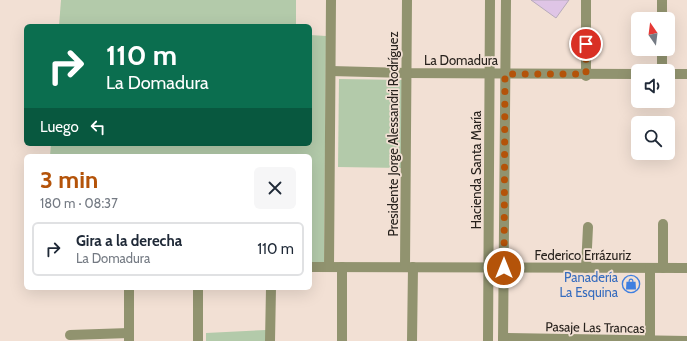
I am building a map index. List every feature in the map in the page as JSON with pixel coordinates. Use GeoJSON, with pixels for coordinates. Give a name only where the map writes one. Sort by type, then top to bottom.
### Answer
{"type":"FeatureCollection","features":[{"type":"Feature","properties":{"kind":"street"},"geometry":{"type":"LineString","coordinates":[[329,267],[332,0]]}},
{"type":"Feature","properties":{"kind":"street","name":"Presidente Jorge Alessandri Rodríguez"},"geometry":{"type":"LineString","coordinates":[[407,0],[406,73],[409,267],[412,341]]}},
{"type":"Feature","properties":{"kind":"street","name":"Hacienda Santa María"},"geometry":{"type":"LineString","coordinates":[[488,341],[490,0]]}},
{"type":"Feature","properties":{"kind":"street"},"geometry":{"type":"LineString","coordinates":[[503,340],[506,0]]}},
{"type":"Feature","properties":{"kind":"street"},"geometry":{"type":"LineString","coordinates":[[586,0],[586,75]]}},
{"type":"Feature","properties":{"kind":"street"},"geometry":{"type":"LineString","coordinates":[[662,0],[662,12]]}},
{"type":"Feature","properties":{"kind":"street","name":"La Domadura"},"geometry":{"type":"LineString","coordinates":[[331,71],[490,74],[631,74]]}},
{"type":"Feature","properties":{"kind":"street"},"geometry":{"type":"LineString","coordinates":[[675,74],[687,74]]}},
{"type":"Feature","properties":{"kind":"street"},"geometry":{"type":"LineString","coordinates":[[663,224],[663,268]]}},
{"type":"Feature","properties":{"kind":"street"},"geometry":{"type":"LineString","coordinates":[[586,268],[588,227]]}},
{"type":"Feature","properties":{"kind":"street","name":"Federico Errázuriz"},"geometry":{"type":"LineString","coordinates":[[312,267],[687,268]]}},
{"type":"Feature","properties":{"kind":"street"},"geometry":{"type":"LineString","coordinates":[[342,267],[342,341]]}},
{"type":"Feature","properties":{"kind":"street"},"geometry":{"type":"LineString","coordinates":[[650,268],[650,341]]}},
{"type":"Feature","properties":{"kind":"street"},"geometry":{"type":"LineString","coordinates":[[70,335],[129,337],[129,290]]}},
{"type":"Feature","properties":{"kind":"street"},"geometry":{"type":"LineString","coordinates":[[198,290],[198,341]]}},
{"type":"Feature","properties":{"kind":"street"},"geometry":{"type":"LineString","coordinates":[[270,341],[271,290]]}},
{"type":"Feature","properties":{"kind":"street","name":"Pasaje Las Trancas"},"geometry":{"type":"LineString","coordinates":[[503,340],[687,341]]}},
{"type":"Feature","properties":{"kind":"green space"},"geometry":{"type":"Polygon","coordinates":[[[61,0],[296,0],[296,24],[59,24],[61,0]]]}},
{"type":"Feature","properties":{"kind":"green space"},"geometry":{"type":"Polygon","coordinates":[[[312,35],[326,36],[324,262],[312,262],[312,154],[50,154],[51,146],[312,146],[312,35]]]}},
{"type":"Feature","properties":{"kind":"green space"},"geometry":{"type":"Polygon","coordinates":[[[339,79],[402,80],[401,168],[338,167],[339,79]]]}},
{"type":"Feature","properties":{"kind":"green space"},"geometry":{"type":"Polygon","coordinates":[[[266,330],[266,341],[206,341],[206,333],[266,330]]]}},
{"type":"Feature","properties":{"kind":"building"},"geometry":{"type":"Polygon","coordinates":[[[531,0],[569,0],[556,18],[531,0]]]}},
{"type":"Feature","properties":{"kind":"place","name":"Panadería La Esquina"},"geometry":{"type":"Point","coordinates":[631,284]}},
{"type":"Feature","properties":{"kind":"route"},"geometry":{"type":"LineString","coordinates":[[504,268],[505,74],[586,74],[586,44]]}}]}
